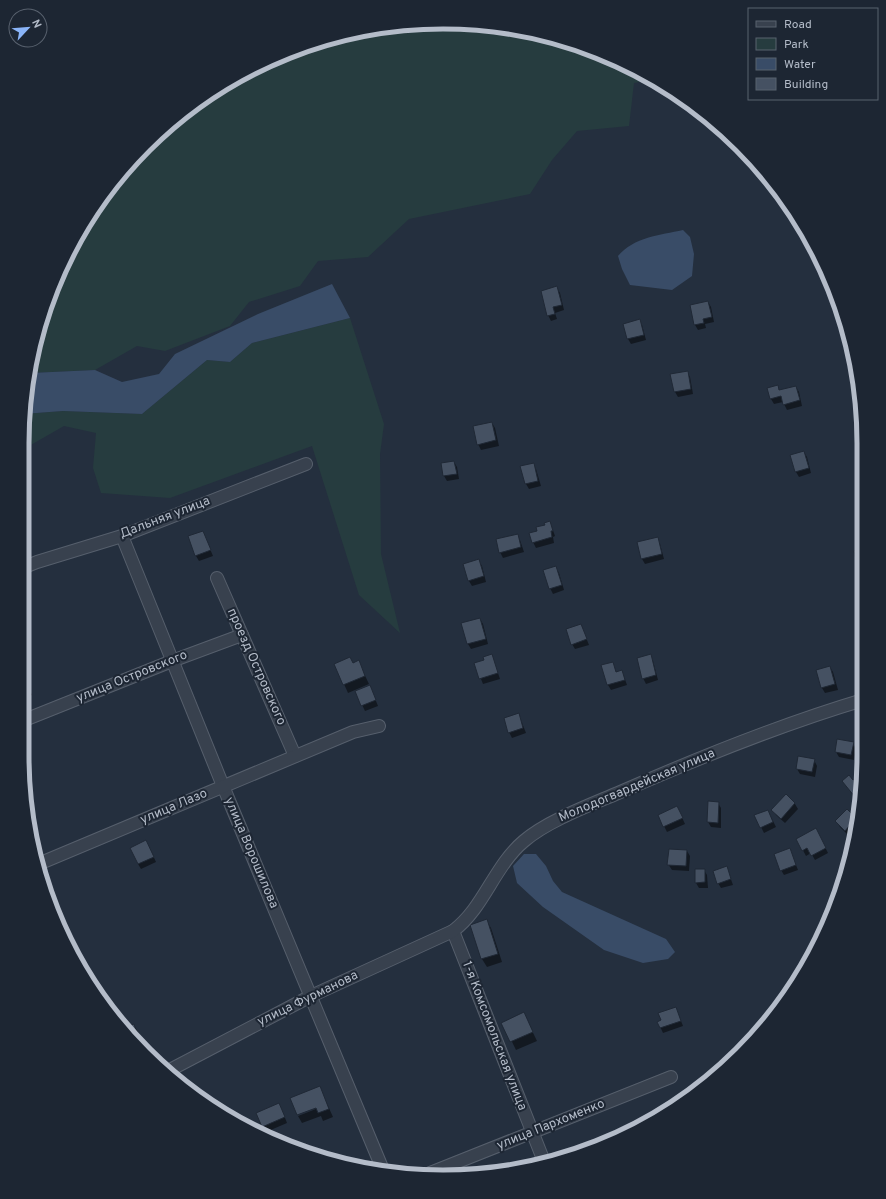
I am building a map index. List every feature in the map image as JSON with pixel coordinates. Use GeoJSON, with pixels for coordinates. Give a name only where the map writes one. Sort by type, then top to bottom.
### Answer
{"type":"FeatureCollection","features":[{"type":"Feature","properties":{"kind":"street","name":"Дальняя улица"},"geometry":{"type":"LineString","coordinates":[[29,565],[122,536],[306,464]]}},
{"type":"Feature","properties":{"kind":"street","name":"улица Ворошилова"},"geometry":{"type":"LineString","coordinates":[[122,536],[223,786],[381,1165]]}},
{"type":"Feature","properties":{"kind":"street","name":"проезд Островского"},"geometry":{"type":"LineString","coordinates":[[217,578],[295,756]]}},
{"type":"Feature","properties":{"kind":"street","name":"улица Островского"},"geometry":{"type":"LineString","coordinates":[[29,718],[172,661],[242,635]]}},
{"type":"Feature","properties":{"kind":"street","name":"Молодогвардейская улица"},"geometry":{"type":"LineString","coordinates":[[453,931],[468,917],[508,856],[525,840],[545,827],[574,812],[663,773],[827,711],[857,702]]}},
{"type":"Feature","properties":{"kind":"street","name":"улица Лазо"},"geometry":{"type":"LineString","coordinates":[[43,861],[352,732],[379,726]]}},
{"type":"Feature","properties":{"kind":"street","name":"улица Фурманова"},"geometry":{"type":"LineString","coordinates":[[172,1069],[311,996],[453,931]]}},
{"type":"Feature","properties":{"kind":"street","name":"1-я Комсомольская улица"},"geometry":{"type":"LineString","coordinates":[[453,931],[542,1158]]}},
{"type":"Feature","properties":{"kind":"street","name":"улица Пархоменко"},"geometry":{"type":"LineString","coordinates":[[438,1170],[671,1076]]}},
{"type":"Feature","properties":{"kind":"green space"},"geometry":{"type":"Polygon","coordinates":[[[443,29],[497,33],[550,43],[601,61],[644,81],[634,83],[629,126],[577,131],[552,160],[530,194],[409,219],[368,257],[318,261],[300,286],[249,302],[230,326],[165,351],[137,346],[95,370],[35,373],[43,336],[51,310],[72,260],[84,236],[99,213],[132,170],[150,150],[191,115],[236,84],[285,61],[336,43],[389,33],[443,29]]]}},
{"type":"Feature","properties":{"kind":"green space"},"geometry":{"type":"Polygon","coordinates":[[[350,318],[384,424],[380,454],[381,554],[400,633],[359,595],[312,446],[170,498],[101,493],[93,468],[96,433],[64,426],[29,446],[30,413],[63,411],[142,414],[207,360],[230,362],[252,343],[350,318]]]}},
{"type":"Feature","properties":{"kind":"water"},"geometry":{"type":"Polygon","coordinates":[[[683,230],[690,237],[694,254],[692,276],[672,290],[630,285],[622,269],[618,256],[624,250],[640,241],[657,235],[683,230]]]}},
{"type":"Feature","properties":{"kind":"water"},"geometry":{"type":"Polygon","coordinates":[[[332,284],[350,318],[252,343],[230,362],[207,360],[142,414],[63,411],[30,413],[35,373],[95,370],[122,382],[159,374],[175,354],[258,314],[332,284]]]}},
{"type":"Feature","properties":{"kind":"water"},"geometry":{"type":"Polygon","coordinates":[[[524,854],[536,854],[546,866],[553,881],[562,892],[666,939],[675,952],[668,959],[643,963],[604,950],[543,907],[517,883],[513,866],[524,854]]]}},
{"type":"Feature","properties":{"kind":"building"},"geometry":{"type":"Polygon","coordinates":[[[557,286],[562,305],[553,307],[555,314],[547,316],[541,291],[557,286]]]}},
{"type":"Feature","properties":{"kind":"building"},"geometry":{"type":"Polygon","coordinates":[[[708,301],[712,317],[703,319],[704,323],[694,325],[690,305],[708,301]]]}},
{"type":"Feature","properties":{"kind":"building"},"geometry":{"type":"Polygon","coordinates":[[[640,319],[644,335],[627,339],[623,324],[640,319]]]}},
{"type":"Feature","properties":{"kind":"building"},"geometry":{"type":"Polygon","coordinates":[[[688,371],[691,389],[674,392],[670,374],[688,371]]]}},
{"type":"Feature","properties":{"kind":"building"},"geometry":{"type":"Polygon","coordinates":[[[778,385],[779,390],[796,386],[800,400],[783,405],[781,396],[770,399],[767,388],[778,385]]]}},
{"type":"Feature","properties":{"kind":"building"},"geometry":{"type":"Polygon","coordinates":[[[492,422],[496,440],[477,445],[473,426],[492,422]]]}},
{"type":"Feature","properties":{"kind":"building"},"geometry":{"type":"Polygon","coordinates":[[[804,451],[809,468],[795,472],[790,455],[804,451]]]}},
{"type":"Feature","properties":{"kind":"building"},"geometry":{"type":"Polygon","coordinates":[[[454,461],[457,474],[443,476],[441,463],[454,461]]]}},
{"type":"Feature","properties":{"kind":"building"},"geometry":{"type":"Polygon","coordinates":[[[534,463],[538,481],[525,484],[520,466],[534,463]]]}},
{"type":"Feature","properties":{"kind":"building"},"geometry":{"type":"Polygon","coordinates":[[[550,521],[553,531],[551,531],[552,537],[532,543],[529,533],[537,531],[536,527],[545,525],[544,523],[550,521]]]}},
{"type":"Feature","properties":{"kind":"building"},"geometry":{"type":"Polygon","coordinates":[[[203,531],[211,550],[195,556],[188,536],[203,531]]]}},
{"type":"Feature","properties":{"kind":"building"},"geometry":{"type":"Polygon","coordinates":[[[518,534],[521,547],[499,553],[496,539],[518,534]]]}},
{"type":"Feature","properties":{"kind":"building"},"geometry":{"type":"Polygon","coordinates":[[[658,537],[662,554],[641,559],[637,542],[658,537]]]}},
{"type":"Feature","properties":{"kind":"building"},"geometry":{"type":"Polygon","coordinates":[[[857,550],[857,564],[854,551],[857,550]]]}},
{"type":"Feature","properties":{"kind":"building"},"geometry":{"type":"Polygon","coordinates":[[[479,559],[484,576],[468,581],[463,564],[479,559]]]}},
{"type":"Feature","properties":{"kind":"building"},"geometry":{"type":"Polygon","coordinates":[[[556,566],[562,585],[549,589],[543,570],[556,566]]]}},
{"type":"Feature","properties":{"kind":"building"},"geometry":{"type":"Polygon","coordinates":[[[480,618],[486,639],[467,644],[461,623],[480,618]]]}},
{"type":"Feature","properties":{"kind":"building"},"geometry":{"type":"Polygon","coordinates":[[[581,624],[587,639],[571,645],[566,629],[581,624]]]}},
{"type":"Feature","properties":{"kind":"building"},"geometry":{"type":"Polygon","coordinates":[[[492,654],[498,673],[479,679],[474,663],[484,660],[483,657],[492,654]]]}},
{"type":"Feature","properties":{"kind":"building"},"geometry":{"type":"Polygon","coordinates":[[[651,654],[656,675],[642,679],[637,658],[651,654]]]}},
{"type":"Feature","properties":{"kind":"building"},"geometry":{"type":"Polygon","coordinates":[[[350,657],[353,663],[359,660],[365,676],[343,685],[334,664],[350,657]]]}},
{"type":"Feature","properties":{"kind":"building"},"geometry":{"type":"Polygon","coordinates":[[[613,662],[616,672],[622,670],[625,680],[607,685],[601,665],[613,662]]]}},
{"type":"Feature","properties":{"kind":"building"},"geometry":{"type":"Polygon","coordinates":[[[830,666],[835,684],[821,688],[816,670],[830,666]]]}},
{"type":"Feature","properties":{"kind":"building"},"geometry":{"type":"Polygon","coordinates":[[[370,685],[376,700],[361,706],[355,691],[370,685]]]}},
{"type":"Feature","properties":{"kind":"building"},"geometry":{"type":"Polygon","coordinates":[[[519,713],[523,728],[508,733],[504,718],[519,713]]]}},
{"type":"Feature","properties":{"kind":"building"},"geometry":{"type":"Polygon","coordinates":[[[837,739],[854,742],[851,755],[835,752],[837,739]]]}},
{"type":"Feature","properties":{"kind":"building"},"geometry":{"type":"Polygon","coordinates":[[[798,756],[815,759],[812,772],[796,769],[798,756]]]}},
{"type":"Feature","properties":{"kind":"building"},"geometry":{"type":"Polygon","coordinates":[[[849,775],[853,780],[856,777],[855,796],[842,781],[849,775]]]}},
{"type":"Feature","properties":{"kind":"building"},"geometry":{"type":"Polygon","coordinates":[[[786,794],[795,803],[781,819],[771,810],[786,794]]]}},
{"type":"Feature","properties":{"kind":"building"},"geometry":{"type":"Polygon","coordinates":[[[708,801],[719,802],[718,823],[707,822],[708,801]]]}},
{"type":"Feature","properties":{"kind":"building"},"geometry":{"type":"Polygon","coordinates":[[[677,806],[683,818],[663,827],[658,815],[677,806]]]}},
{"type":"Feature","properties":{"kind":"building"},"geometry":{"type":"Polygon","coordinates":[[[847,809],[852,814],[851,824],[845,831],[835,821],[847,809]]]}},
{"type":"Feature","properties":{"kind":"building"},"geometry":{"type":"Polygon","coordinates":[[[768,810],[773,822],[760,828],[754,815],[768,810]]]}},
{"type":"Feature","properties":{"kind":"building"},"geometry":{"type":"Polygon","coordinates":[[[816,828],[826,848],[811,856],[807,848],[802,851],[796,839],[816,828]]]}},
{"type":"Feature","properties":{"kind":"building"},"geometry":{"type":"Polygon","coordinates":[[[146,840],[154,857],[138,864],[130,848],[146,840]]]}},
{"type":"Feature","properties":{"kind":"building"},"geometry":{"type":"Polygon","coordinates":[[[790,848],[796,865],[780,871],[774,854],[790,848]]]}},
{"type":"Feature","properties":{"kind":"building"},"geometry":{"type":"Polygon","coordinates":[[[669,849],[687,850],[686,866],[667,865],[669,849]]]}},
{"type":"Feature","properties":{"kind":"building"},"geometry":{"type":"Polygon","coordinates":[[[727,866],[731,879],[717,884],[713,871],[727,866]]]}},
{"type":"Feature","properties":{"kind":"building"},"geometry":{"type":"Polygon","coordinates":[[[695,869],[705,869],[705,882],[695,883],[695,869]]]}},
{"type":"Feature","properties":{"kind":"building"},"geometry":{"type":"Polygon","coordinates":[[[487,919],[498,954],[481,959],[470,925],[487,919]]]}},
{"type":"Feature","properties":{"kind":"building"},"geometry":{"type":"Polygon","coordinates":[[[676,1007],[681,1021],[660,1028],[657,1022],[661,1020],[658,1013],[676,1007]]]}},
{"type":"Feature","properties":{"kind":"building"},"geometry":{"type":"Polygon","coordinates":[[[524,1012],[533,1032],[510,1042],[501,1023],[524,1012]]]}},
{"type":"Feature","properties":{"kind":"building"},"geometry":{"type":"Polygon","coordinates":[[[134,1024],[138,1035],[132,1029],[129,1026],[134,1024]]]}},
{"type":"Feature","properties":{"kind":"building"},"geometry":{"type":"Polygon","coordinates":[[[320,1086],[329,1109],[318,1113],[316,1108],[297,1115],[290,1098],[320,1086]]]}},
{"type":"Feature","properties":{"kind":"building"},"geometry":{"type":"Polygon","coordinates":[[[279,1103],[285,1117],[262,1127],[256,1113],[279,1103]]]}}]}
